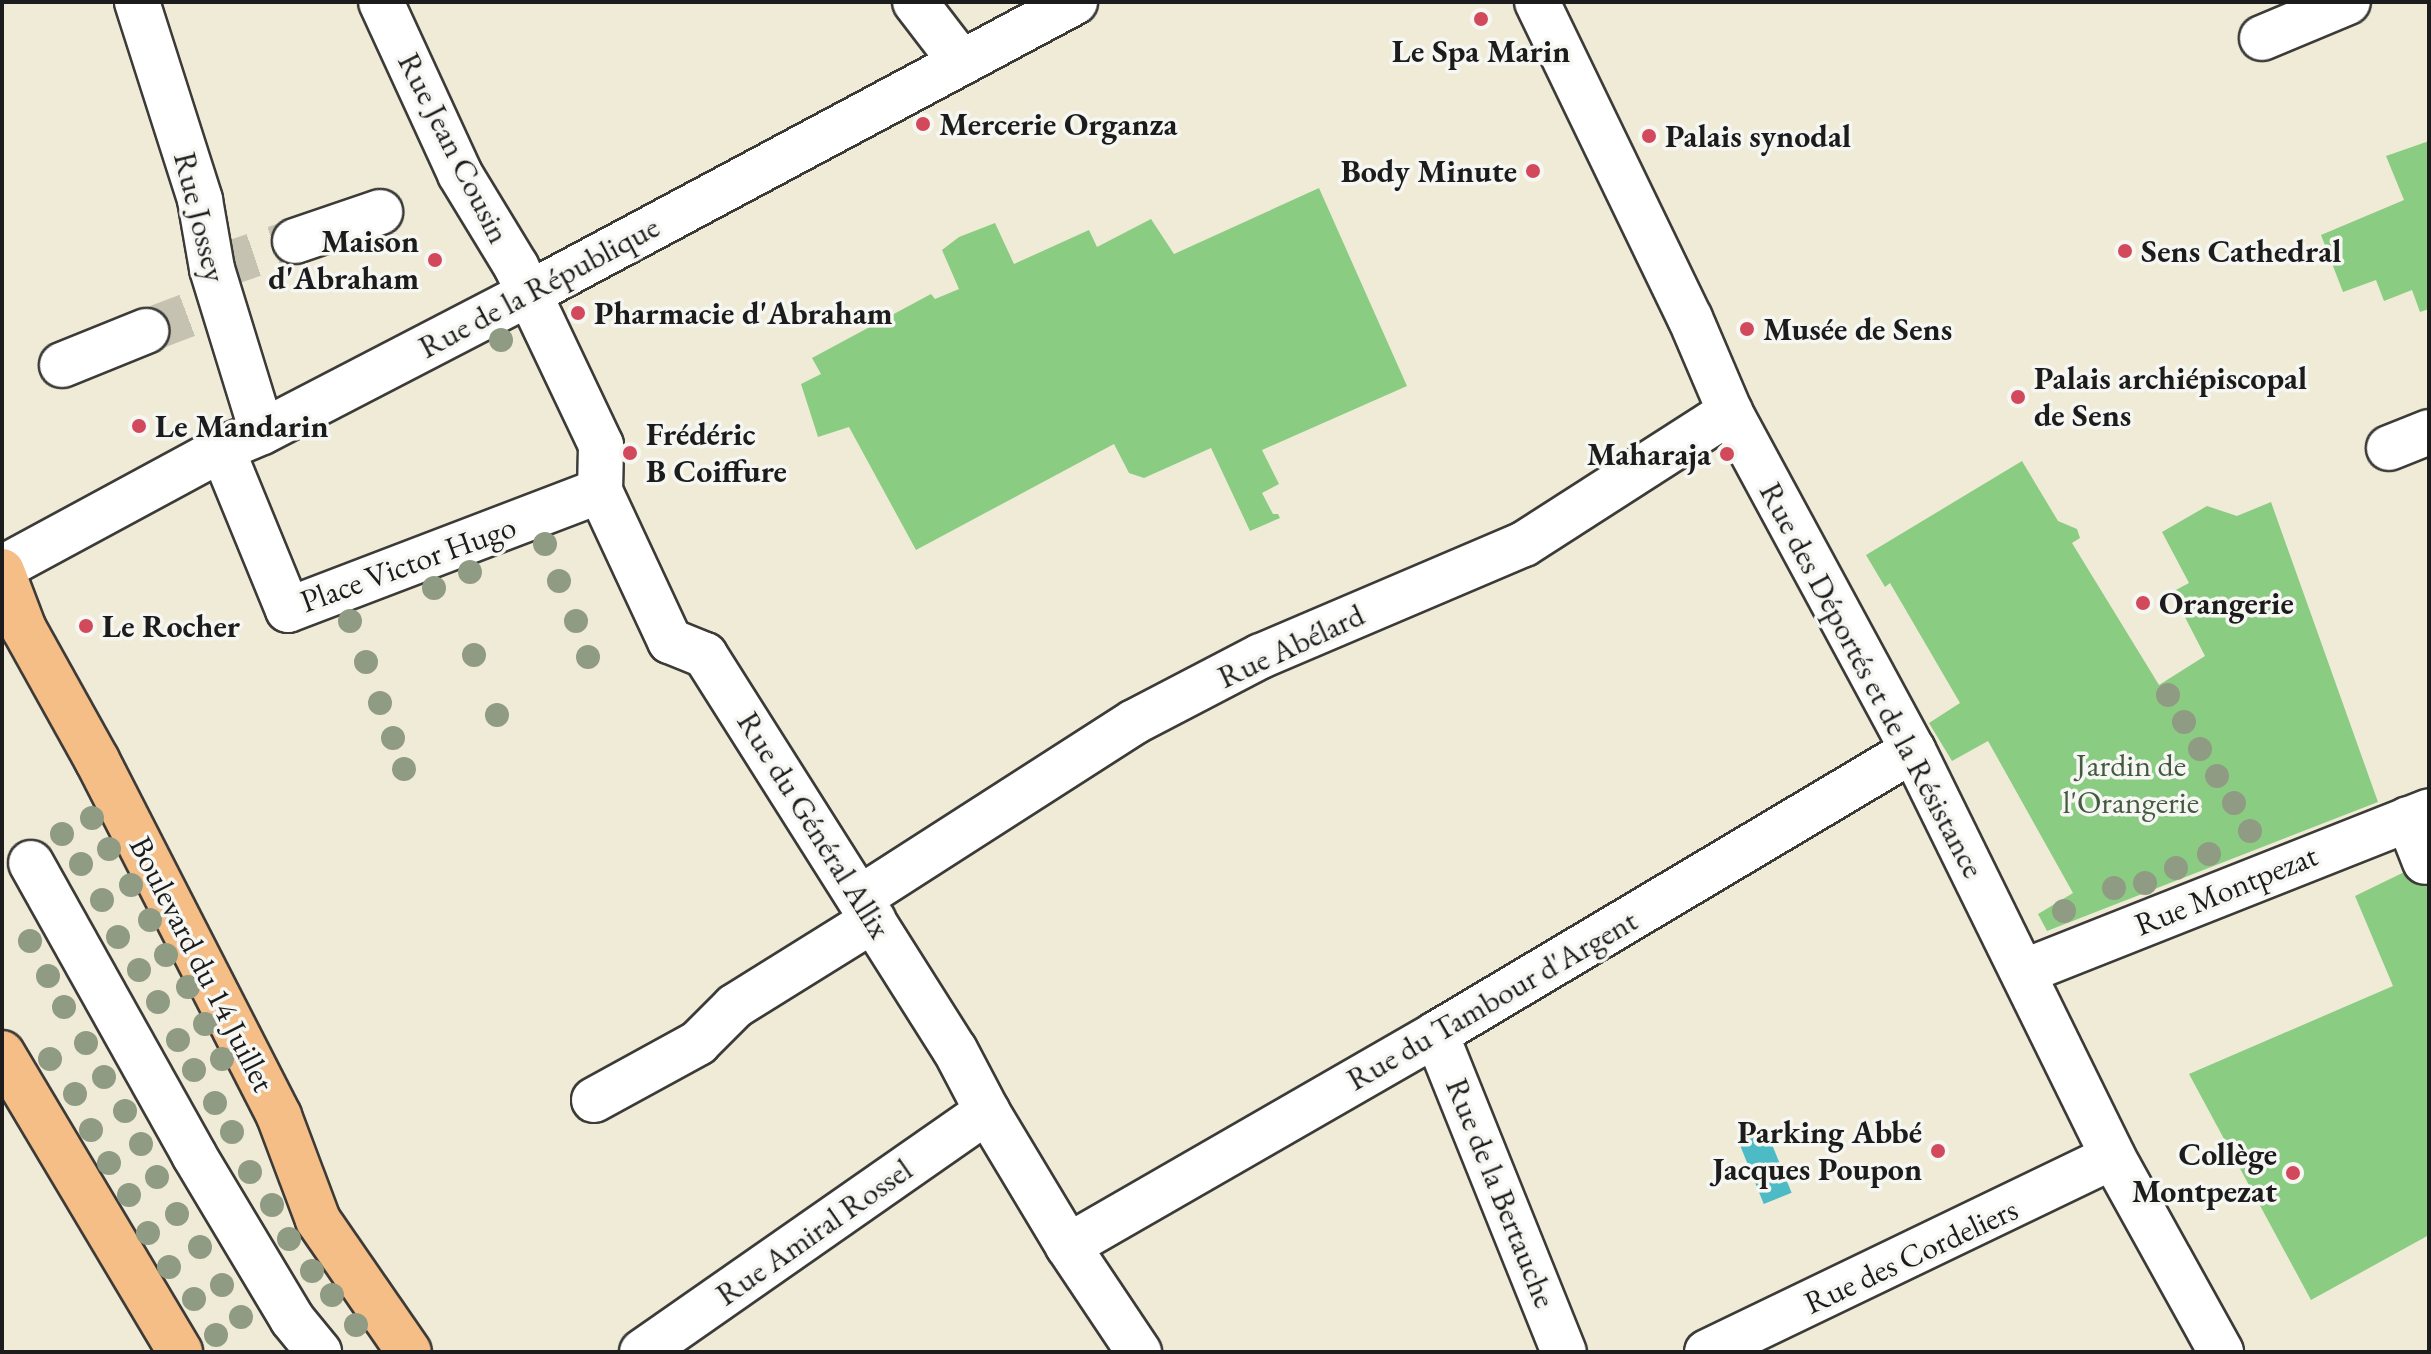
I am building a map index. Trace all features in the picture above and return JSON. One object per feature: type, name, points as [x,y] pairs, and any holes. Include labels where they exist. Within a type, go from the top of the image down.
[{"type":"main road","name":"Boulevard du 14 Juillet","points":[[2,570],[24,629],[97,760],[279,1116],[318,1220],[409,1352]]},
{"type":"main road","points":[[2,1053],[180,1352]]},
{"type":"street","name":"Rue Jossey","points":[[137,2],[200,200],[206,307],[262,432]]},
{"type":"street","name":"Rue Jean Cousin","points":[[381,2],[460,174],[530,293]]},
{"type":"street","points":[[915,2],[961,62]]},
{"type":"street","name":"Rue de la République","points":[[2,570],[222,449],[262,432],[530,293],[1075,2]]},
{"type":"street","name":"Rue des Déportés et de la Résistance","points":[[1537,2],[1690,318],[1730,412],[1913,750],[2113,1157],[2221,1352]]},
{"type":"street","points":[[2262,38],[2348,2]]},
{"type":"street","points":[[295,241],[380,212]]},
{"type":"street","name":"Rue du Général Allix","points":[[530,293],[601,445],[600,491],[670,641],[705,655],[955,1050],[987,1111],[1068,1246],[1139,1352]]},
{"type":"street","points":[[62,365],[146,331]]},
{"type":"street","name":"Rue Abélard","points":[[594,1100],[698,1043],[735,1006],[867,909],[1134,722],[1261,656],[1524,544],[1730,412]]},
{"type":"street","points":[[2389,448],[2429,432]]},
{"type":"street","name":"Place Victor Hugo","points":[[222,449],[288,610],[600,491]]},
{"type":"street","name":"Rue du Tambour d'Argent","points":[[1068,1246],[1436,1034],[1913,750]]},
{"type":"street","points":[[2419,815],[2425,862]]},
{"type":"street","name":"Rue Montpezat","points":[[2023,972],[2419,815]]},
{"type":"street","points":[[31,863],[194,1155],[292,1319],[319,1352]]},
{"type":"street","name":"Rue de la Bertauche","points":[[1436,1034],[1564,1352]]},
{"type":"street","name":"Rue Amiral Rossel","points":[[642,1352],[987,1111]]},
{"type":"street","name":"Rue des Cordeliers","points":[[1707,1352],[1756,1341],[2113,1157]]},
{"type":"green space","points":[[2429,141],[2429,309],[2420,312],[2412,290],[2384,301],[2376,280],[2343,292],[2321,235],[2404,200],[2386,156]]},
{"type":"green space","points":[[1319,188],[1407,386],[1262,450],[1279,484],[1262,493],[1273,514],[1278,514],[1280,518],[1250,531],[1211,448],[1144,478],[1129,473],[1114,444],[916,550],[849,427],[818,437],[801,384],[821,374],[812,358],[931,294],[935,299],[959,289],[942,250],[959,237],[995,223],[1014,264],[1089,230],[1097,247],[1151,219],[1174,254]]},
{"type":"green space","name":"Jardin de l'Orangerie","points":[[2022,461],[2058,521],[2077,529],[2080,538],[2072,543],[2159,685],[2205,656],[2172,592],[2189,583],[2162,532],[2207,506],[2237,516],[2271,502],[2378,802],[2047,931],[2038,914],[2073,893],[1988,741],[1952,761],[1929,723],[1960,703],[1890,583],[1885,587],[1866,555]]},
{"type":"green space","points":[[2429,860],[2429,1235],[2311,1300],[2189,1074],[2393,986],[2355,896]]},
{"type":"water","points":[[1765,1127],[1792,1193],[1764,1204],[1737,1138]]},
{"type":"tunnel","points":[[212,269],[295,241]]},
{"type":"tunnel","points":[[146,331],[191,314]]},
{"type":"place","name":"Le Spa Marin","points":[[1481,19]]},
{"type":"place","name":"Mercerie Organza","points":[[923,124]]},
{"type":"place","name":"Palais synodal","points":[[1649,136]]},
{"type":"place","name":"Body Minute","points":[[1533,171]]},
{"type":"place","name":"Sens Cathedral","points":[[2125,251]]},
{"type":"place","name":"Maison d'Abraham","points":[[435,260]]},
{"type":"place","name":"Pharmacie d'Abraham","points":[[578,313]]},
{"type":"place","name":"Musée de Sens","points":[[1747,329]]},
{"type":"place","name":"Palais archiépiscopal de Sens","points":[[2018,397]]},
{"type":"place","name":"Le Mandarin","points":[[139,426]]},
{"type":"place","name":"Frédéric B Coiffure","points":[[630,453]]},
{"type":"place","name":"Maharaja","points":[[1727,454]]},
{"type":"place","name":"Orangerie","points":[[2143,603]]},
{"type":"place","name":"Le Rocher","points":[[86,626]]},
{"type":"place","name":"Parking Abbé Jacques Poupon","points":[[1938,1151]]},
{"type":"place","name":"Collège Montpezat","points":[[2293,1173]]}]
